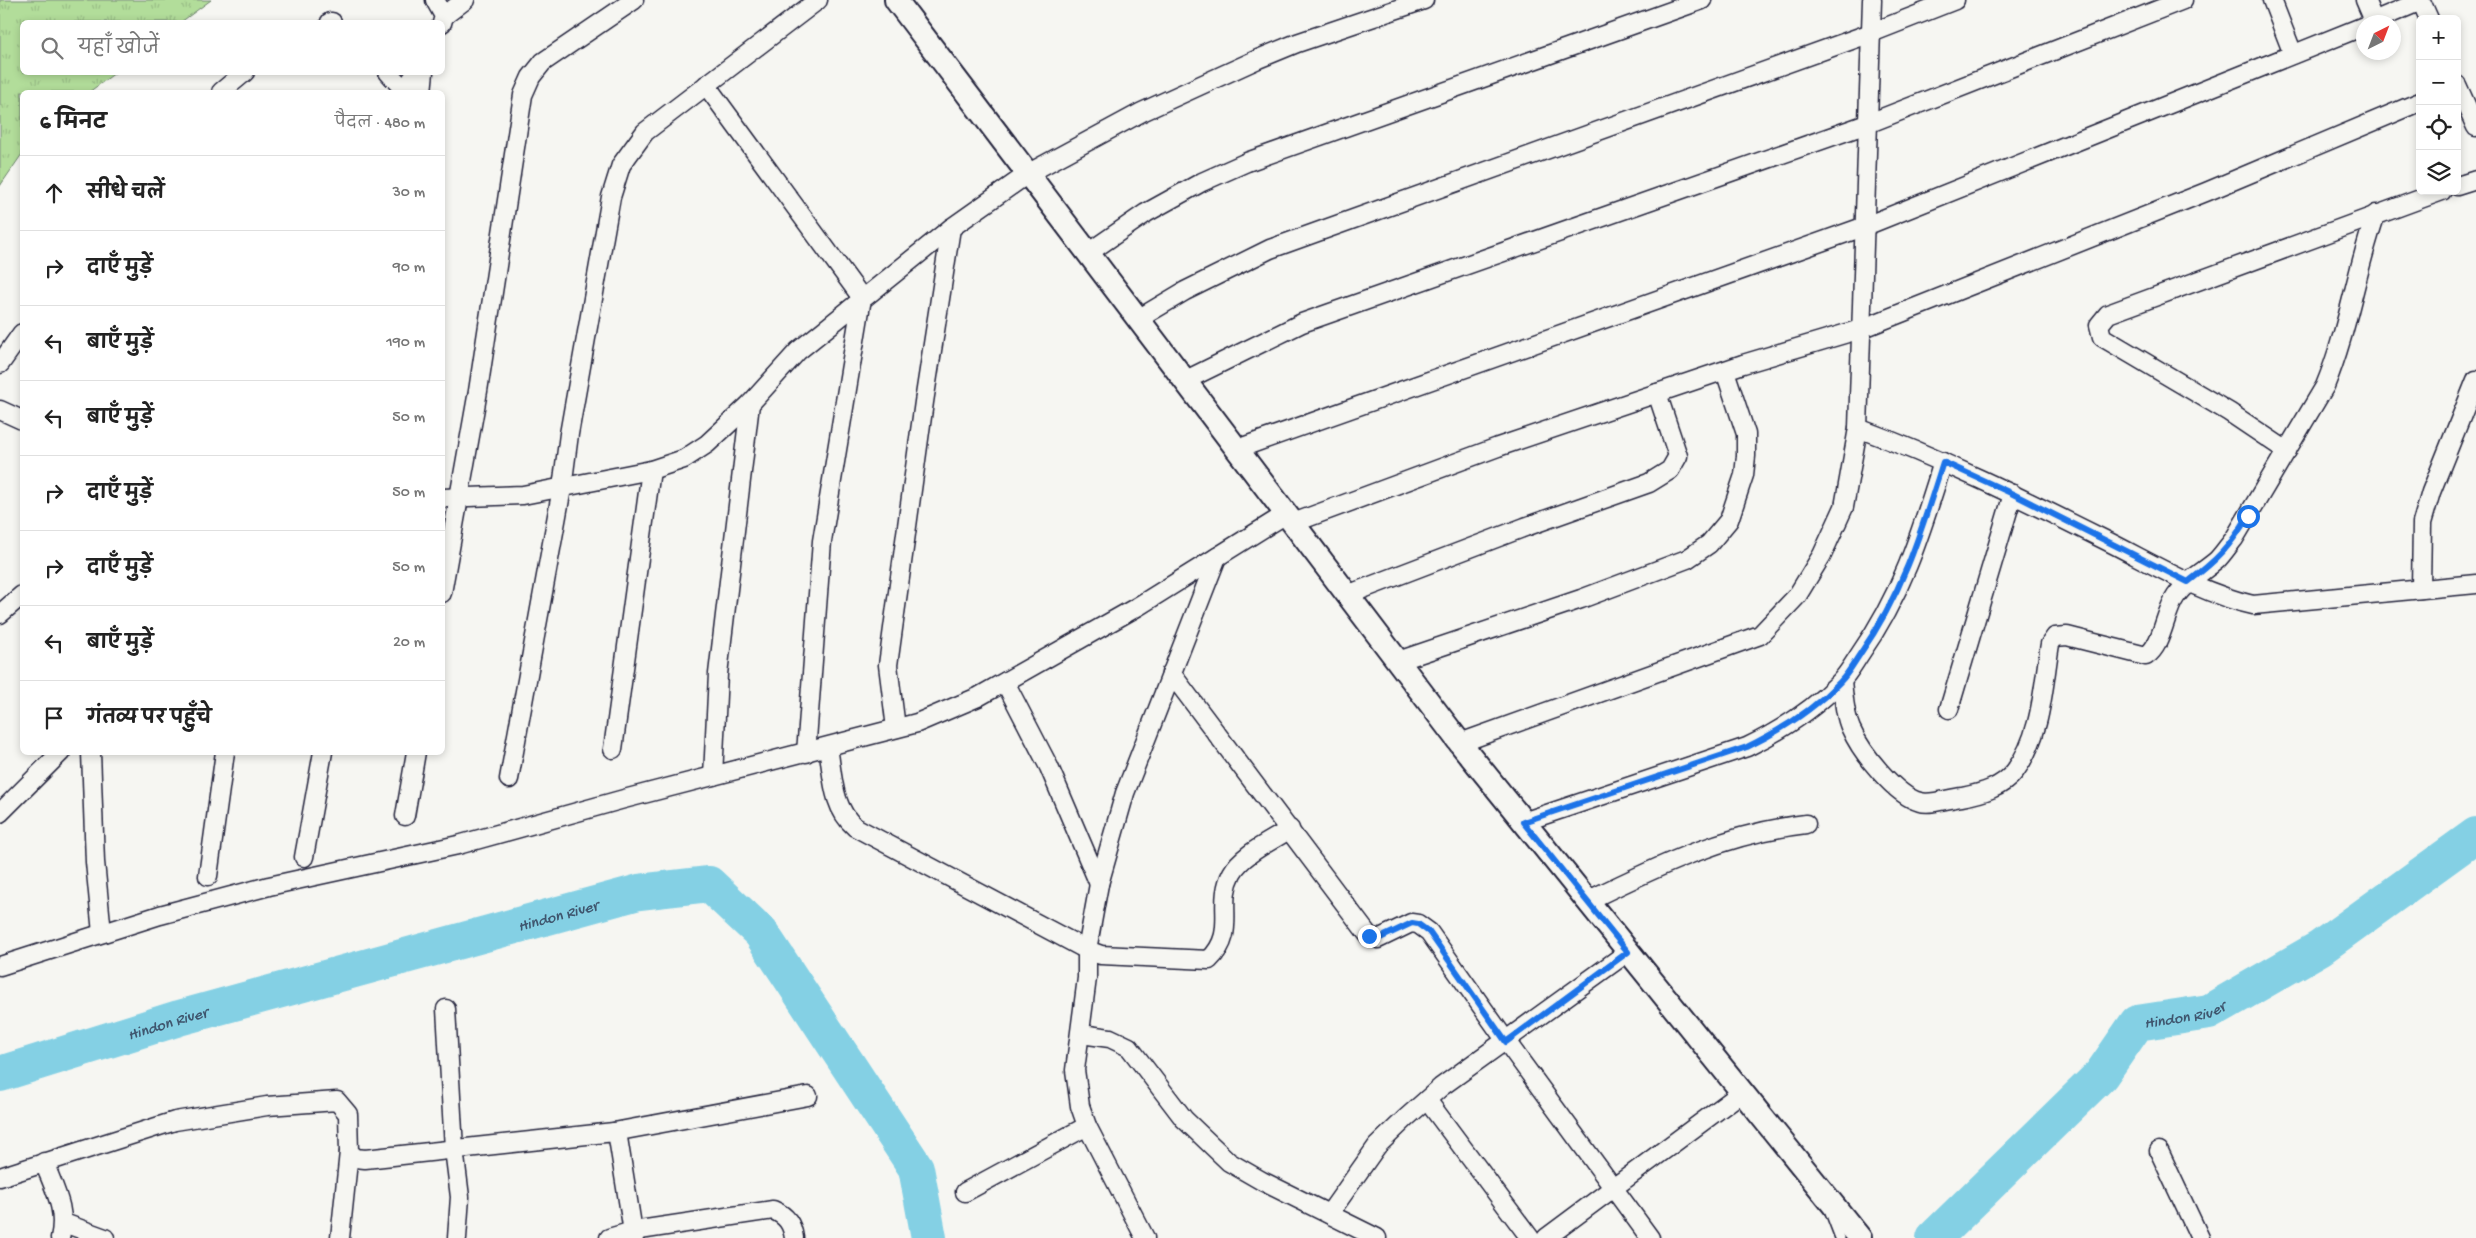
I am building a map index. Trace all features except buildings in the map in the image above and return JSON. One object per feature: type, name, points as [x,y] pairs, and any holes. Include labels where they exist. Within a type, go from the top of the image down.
[{"type":"street","points":[[435,0],[443,20],[465,0]]},
{"type":"street","points":[[445,558],[450,499],[478,391],[523,96],[531,77],[543,62],[634,0]]},
{"type":"street","points":[[509,779],[562,488],[569,434],[611,196],[622,164],[645,132],[818,0]]},
{"type":"street","points":[[896,0],[1460,743],[1825,1195],[1852,1236]]},
{"type":"street","points":[[450,499],[523,495],[652,470],[684,459],[707,444],[750,404],[798,351],[951,228],[1029,173],[1142,112],[1258,59],[1297,43],[1424,0]]},
{"type":"street","points":[[1088,253],[1146,213],[1202,182],[1247,162],[1702,0]]},
{"type":"street","points":[[1460,743],[1760,635],[1797,596],[1822,555],[1844,507],[1858,428],[1862,329],[1863,227],[1872,0]]},
{"type":"street","points":[[1138,319],[1185,291],[1270,249],[1871,34],[1955,0]]},
{"type":"street","points":[[1186,380],[1302,323],[1867,124],[2183,0]]},
{"type":"street","points":[[2272,0],[2293,54]]},
{"type":"street","points":[[2365,0],[2368,15]]},
{"type":"street","points":[[2388,15],[2421,0],[2427,15]]},
{"type":"street","points":[[1237,449],[1863,227],[2356,29]]},
{"type":"street","points":[[223,90],[241,75]]},
{"type":"street","points":[[391,75],[408,90]]},
{"type":"street","points":[[411,90],[416,75]]},
{"type":"street","points":[[411,90],[422,75]]},
{"type":"street","points":[[706,85],[862,298],[822,541],[806,753]]},
{"type":"street","points":[[2461,95],[2476,128]]},
{"type":"street","points":[[0,966],[160,915],[269,886],[458,845],[917,723],[978,697],[1136,607],[1216,557],[1290,518],[1657,393],[1862,329],[2206,192],[2416,104]]},
{"type":"street","points":[[2461,185],[2476,180]]},
{"type":"street","points":[[2287,451],[2229,412],[2102,337],[2099,325],[2108,314],[2431,195]]},
{"type":"street","points":[[1842,681],[1851,730],[1865,752],[1895,788],[1908,798],[1923,803],[1981,793],[2002,784],[2015,771],[2036,730],[2050,644],[2055,638],[2068,636],[2146,656],[2156,646],[2163,624],[2176,597],[2188,582],[2217,560],[2234,539],[2325,386],[2336,360],[2353,292],[2376,214]]},
{"type":"street","points":[[896,728],[888,665],[951,228]]},
{"type":"street","points":[[0,364],[20,335]]},
{"type":"street","points":[[1398,661],[1582,599],[1687,559],[1709,544],[1729,520],[1744,475],[1746,456],[1746,434],[1725,371]]},
{"type":"street","points":[[2421,590],[2422,523],[2432,492],[2476,380]]},
{"type":"street","points":[[1347,594],[1649,483],[1670,470],[1678,456],[1657,393]]},
{"type":"street","points":[[713,776],[718,674],[750,404]]},
{"type":"street","points":[[0,410],[20,419]]},
{"type":"street","points":[[1858,428],[1943,462],[2013,494],[2188,582],[2237,602],[2253,606],[2476,584]]},
{"type":"street","points":[[1523,822],[1747,747],[1774,734],[1805,714],[1842,681],[1890,608],[1910,564],[1943,462]]},
{"type":"street","points":[[613,749],[652,470]]},
{"type":"street","points":[[1950,709],[2013,494]]},
{"type":"street","points":[[1145,1238],[1087,1126],[1080,1106],[1075,1070],[1087,978],[1086,950],[1099,884],[1125,793],[1216,557]]},
{"type":"street","points":[[0,614],[20,597]]},
{"type":"street","points":[[1171,673],[1369,936],[1378,939],[1412,923],[1418,924],[1429,932],[1506,1042],[1650,1238]]},
{"type":"street","points":[[1005,682],[1049,766],[1099,884]]},
{"type":"street","points":[[828,747],[837,805],[845,818],[855,827],[1086,950],[1101,955],[1209,960],[1219,950],[1225,938],[1227,886],[1232,872],[1244,860],[1290,829]]},
{"type":"street","points":[[0,813],[58,755]]},
{"type":"street","points":[[91,755],[96,862],[102,934]]},
{"type":"street","points":[[208,876],[225,755]]},
{"type":"street","points":[[304,857],[322,755]]},
{"type":"street","points":[[405,816],[415,755]]},
{"type":"street","points":[[1587,901],[1703,848],[1750,833],[1806,824]]},
{"type":"street","points":[[1329,1214],[1377,1146],[1427,1100],[1628,952]]},
{"type":"street","points":[[446,1009],[454,1149],[460,1197],[457,1238]]},
{"type":"street","points":[[1081,1034],[1110,1038],[1128,1047],[1184,1119],[1229,1162],[1262,1181],[1377,1238]]},
{"type":"street","points":[[1546,1238],[1741,1093]]},
{"type":"street","points":[[349,1152],[356,1158],[365,1160],[614,1132],[808,1096]]},
{"type":"street","points":[[0,1177],[176,1121],[267,1106],[337,1100],[348,1114],[349,1152],[340,1238]]},
{"type":"street","points":[[1427,1100],[1530,1238]]},
{"type":"street","points":[[965,1192],[1087,1126]]},
{"type":"street","points":[[614,1132],[618,1138],[634,1234]]},
{"type":"street","points":[[2159,1151],[2200,1238]]},
{"type":"street","points":[[44,1162],[62,1208],[62,1230],[105,1238]]},
{"type":"street","points":[[609,1238],[773,1210],[784,1214],[792,1226],[794,1238]]},
{"type":"green space","points":[[0,0],[211,0],[184,20],[20,20],[20,75],[112,75],[92,90],[20,90],[20,157],[0,186]]},
{"type":"waterway","name":"Hindon River","points":[[1934,1238],[2101,1075],[2137,1023],[2209,1012],[2320,948],[2476,835]]},
{"type":"waterway","name":"Hindon River","points":[[0,1074],[179,1018],[639,892],[709,884],[761,933],[916,1168],[929,1238]]},
{"type":"route","points":[[1369,936],[1378,939],[1412,923],[1418,924],[1429,932],[1506,1042],[1628,952],[1523,822],[1747,747],[1774,734],[1805,714],[1842,681],[1890,608],[1910,564],[1943,462],[2013,494],[2188,582],[2217,560],[2234,539],[2248,516]]}]
